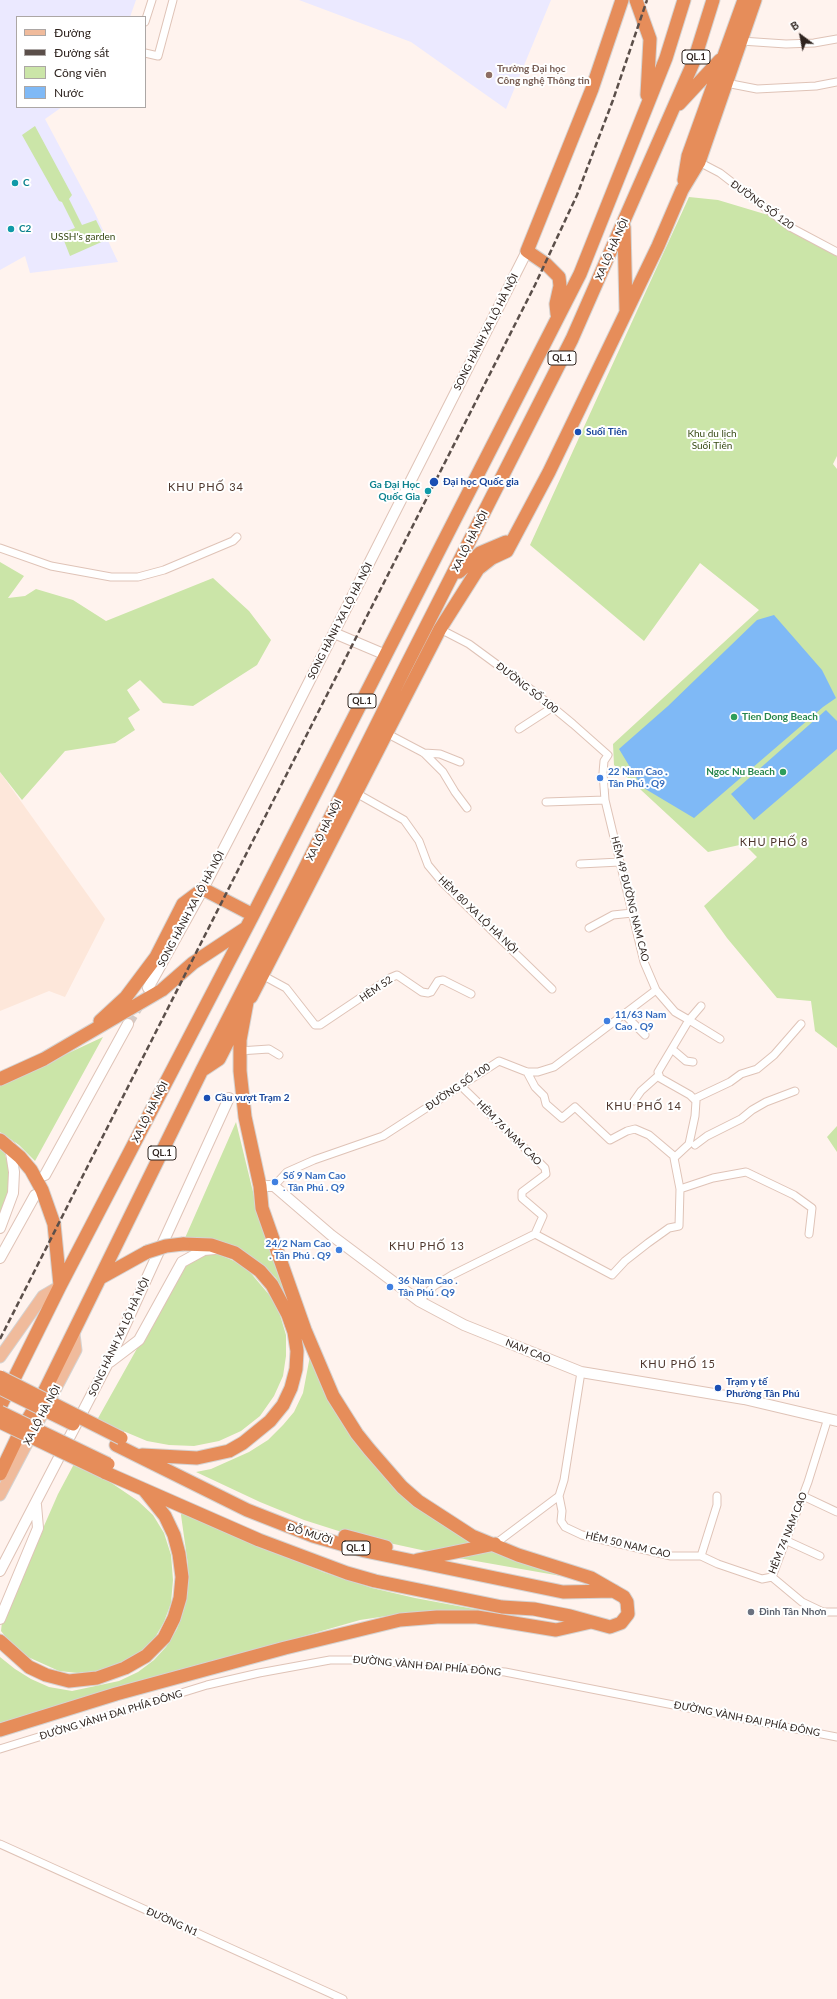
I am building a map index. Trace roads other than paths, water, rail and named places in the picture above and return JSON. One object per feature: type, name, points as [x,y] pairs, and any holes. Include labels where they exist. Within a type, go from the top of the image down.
[{"type":"highway","points":[[526,251],[592,89],[622,0]]},
{"type":"highway","points":[[636,0],[650,39],[647,105]]},
{"type":"highway","name":"XA LỘ HÀ NỘI","points":[[0,1407],[60,1286],[253,916],[580,274],[666,58],[684,0]]},
{"type":"highway","name":"XA LỘ HÀ NỘI","points":[[258,973],[300,878],[572,339],[694,61],[713,0]]},
{"type":"highway","name":"XA LỘ HÀ NỘI","points":[[721,82],[724,55],[744,0]]},
{"type":"highway","name":"XA LỘ HÀ NỘI","points":[[0,1474],[19,1434],[44,1392],[74,1334],[202,1070],[321,860],[440,629],[478,569],[492,558],[507,551],[549,472],[658,246],[694,159],[721,82],[741,41],[755,0]]},
{"type":"highway","points":[[672,111],[724,55]]},
{"type":"highway","points":[[624,223],[626,312]]},
{"type":"highway","name":"XA LỘ HÀ NỘI","points":[[526,251],[546,264],[559,277],[560,286],[556,304],[558,318]]},
{"type":"highway","points":[[450,582],[466,564],[480,553],[513,539]]},
{"type":"highway","points":[[429,622],[440,629]]},
{"type":"highway","points":[[300,878],[321,860]]},
{"type":"highway","points":[[81,1038],[126,997],[156,957],[183,904],[203,889],[253,916]]},
{"type":"highway","points":[[0,1078],[26,1067],[81,1038],[162,990],[193,963],[246,928]]},
{"type":"highway","points":[[258,973],[247,1004],[239,1051],[245,1117],[260,1186],[323,1364],[352,1417],[407,1484],[495,1544],[518,1555],[586,1575],[600,1583]]},
{"type":"highway","name":"XA LỘ HÀ NỘI","points":[[202,1070],[219,1058],[247,1004]]},
{"type":"highway","points":[[0,1069],[8,1065],[26,1067]]},
{"type":"highway","points":[[5,1143],[31,1170],[51,1210],[57,1243],[60,1286]]},
{"type":"highway","name":"QL.1","points":[[102,1277],[147,1252],[166,1246],[183,1244],[211,1245],[235,1254],[260,1271],[272,1285],[281,1300],[294,1332],[297,1351],[296,1369],[291,1388],[283,1405],[270,1421],[243,1443],[229,1451],[197,1458],[135,1454]]},
{"type":"highway","name":"QL.1","points":[[0,1377],[118,1441]]},
{"type":"highway","name":"QL.1","points":[[0,1388],[118,1441]]},
{"type":"highway","name":"QL.1","points":[[0,1412],[106,1468]]},
{"type":"highway","name":"QL.1","points":[[0,1422],[106,1468]]},
{"type":"highway","name":"ĐỖ MƯỜI","points":[[106,1468],[126,1473],[254,1530],[343,1564],[402,1579],[570,1616],[610,1628],[616,1626],[625,1619],[628,1614],[627,1602],[624,1597],[600,1583],[568,1584],[430,1558],[350,1537],[282,1515],[207,1482],[159,1456],[118,1441]]},
{"type":"highway","name":"ĐỖ MƯỜI","points":[[118,1441],[135,1454],[218,1497],[278,1523],[365,1551],[407,1561],[563,1592],[614,1591]]},
{"type":"highway","name":"ĐỖ MƯỜI","points":[[106,1468],[142,1488],[259,1540],[347,1573],[403,1588],[502,1607],[534,1609]]},
{"type":"highway","name":"QL.1","points":[[0,1641],[29,1667],[46,1675],[70,1681],[97,1678],[125,1668],[146,1656],[164,1638],[174,1618],[180,1598],[182,1577],[179,1554],[174,1535],[165,1516],[142,1488],[126,1473]]},
{"type":"highway","points":[[407,1561],[430,1558],[495,1544]]},
{"type":"highway","points":[[0,1730],[116,1694],[277,1650],[400,1620],[437,1617],[477,1617],[556,1630],[591,1622]]},
{"type":"main road","name":"SONG HÀNH XA LỘ HÀ NỘI","points":[[148,988],[203,889],[378,546],[526,251]]},
{"type":"main road","points":[[334,632],[386,655]]},
{"type":"main road","points":[[45,1175],[128,1024]]},
{"type":"main road","name":"SONG HÀNH XA LỘ HÀ NỘI","points":[[0,1571],[36,1505],[108,1363],[229,1098]]},
{"type":"main road","points":[[0,1228],[13,1193],[14,1172],[5,1143]]},
{"type":"main road","points":[[260,1186],[274,1186]]},
{"type":"main road","name":"NAM CAO","points":[[274,1186],[330,1235],[419,1301],[464,1326],[581,1372],[744,1399],[832,1419]]},
{"type":"main road","points":[[0,1258],[35,1194]]},
{"type":"main road","points":[[108,1363],[139,1340],[154,1310],[182,1262],[204,1250],[223,1249]]},
{"type":"main road","points":[[0,1357],[43,1296],[60,1286]]},
{"type":"main road","name":"XA LỘ HÀ NỘI","points":[[0,1495],[76,1350],[74,1334]]},
{"type":"main road","points":[[0,1619],[38,1528],[36,1505]]},
{"type":"street","points":[[146,19],[152,0]]},
{"type":"street","points":[[146,53],[158,56],[173,0]]},
{"type":"street","points":[[741,41],[749,43],[786,44],[814,43],[837,39]]},
{"type":"street","points":[[721,82],[757,89],[816,86],[837,82]]},
{"type":"street","name":"ĐƯỜNG SỐ 120","points":[[694,159],[720,174],[790,227],[837,252]]},
{"type":"street","points":[[0,548],[51,566],[111,577],[138,577],[164,570],[237,538]]},
{"type":"street","name":"ĐƯỜNG SỐ 100","points":[[440,629],[469,644],[553,707],[608,755]]},
{"type":"street","points":[[519,729],[553,707]]},
{"type":"street","points":[[386,733],[424,753],[443,772],[467,808]]},
{"type":"street","points":[[424,753],[440,754],[460,762]]},
{"type":"street","name":"HẺM 49 ĐƯỜNG NAM CAO","points":[[608,755],[604,761],[603,773],[605,800],[644,962],[656,990],[675,1012],[720,1039]]},
{"type":"street","name":"HẺM 80 XA LỘ HÀ NỘI","points":[[356,793],[404,820],[417,838],[428,865],[443,883],[552,989]]},
{"type":"street","points":[[546,802],[605,800]]},
{"type":"street","points":[[580,864],[620,862]]},
{"type":"street","points":[[589,928],[613,915],[632,913]]},
{"type":"street","name":"HẺM 52","points":[[258,973],[286,988],[304,1010],[312,1024],[320,1025],[390,978],[397,975],[422,992],[431,992],[438,981],[443,980],[471,994]]},
{"type":"street","points":[[526,1072],[538,1072],[554,1067],[656,990]]},
{"type":"street","points":[[634,1101],[641,1091],[659,1075],[658,1072],[688,1020],[702,1006]]},
{"type":"street","points":[[624,1014],[645,1035]]},
{"type":"street","points":[[694,1099],[730,1082],[741,1074],[757,1069],[774,1055],[802,1024]]},
{"type":"street","points":[[239,1051],[269,1049],[279,1055]]},
{"type":"street","points":[[672,1049],[686,1061],[693,1062]]},
{"type":"street","name":"ĐƯỜNG SỐ 100","points":[[274,1186],[287,1172],[307,1163],[383,1136],[499,1060],[526,1072]]},
{"type":"street","points":[[419,1301],[434,1286],[452,1275],[535,1234],[612,1275],[625,1261],[648,1243],[669,1228],[679,1226],[680,1189],[675,1157],[649,1135],[635,1129],[627,1131],[610,1140],[576,1108],[562,1118],[546,1104],[544,1096],[535,1087],[526,1072]]},
{"type":"street","points":[[659,1075],[660,1078],[690,1094],[696,1101],[692,1144]]},
{"type":"street","name":"HẺM 76 NAM CAO","points":[[461,1086],[545,1168],[546,1174],[522,1192],[522,1198],[543,1216],[535,1234]]},
{"type":"street","points":[[675,1157],[692,1144],[741,1119],[752,1110],[766,1102],[794,1091]]},
{"type":"street","points":[[680,1189],[713,1178],[746,1172],[794,1195],[812,1208],[809,1234]]},
{"type":"street","name":"HẺM 50 NAM CAO","points":[[581,1372],[564,1480],[558,1496],[562,1510],[561,1521],[565,1527],[582,1535],[671,1556],[701,1556]]},
{"type":"street","name":"HẺM 74 NAM CAO","points":[[701,1556],[718,1564],[762,1580],[772,1578],[785,1540],[832,1419]]},
{"type":"street","points":[[495,1544],[558,1496]]},
{"type":"street","points":[[701,1556],[716,1505],[717,1496]]},
{"type":"street","points":[[803,1496],[837,1512]]},
{"type":"street","points":[[785,1540],[820,1556]]},
{"type":"street","points":[[772,1578],[802,1602],[823,1612],[837,1612]]},
{"type":"street","name":"ĐƯỜNG VÀNH ĐAI PHÍA ĐÔNG","points":[[0,1749],[207,1685],[259,1673],[330,1660],[364,1660],[505,1672],[837,1737]]},
{"type":"street","name":"ĐƯỜNG N1","points":[[0,1844],[344,1999]]},
{"type":"water","name":"Tien Dong Beach","points":[[774,615],[822,670],[836,698],[823,707],[694,818],[642,787],[619,749],[668,706],[757,620]]},
{"type":"water","name":"Ngoc Nu Beach","points":[[826,710],[837,721],[837,749],[754,820],[731,794]]},
{"type":"tunnel","points":[[128,1024],[141,1002]]},
{"type":"railway","points":[[0,1339],[535,285],[577,195],[613,100],[647,0]]},
{"type":"place","name":"Trường Đại học Công nghệ Thông tin","points":[[489,75]]},
{"type":"place","name":"C","points":[[15,183]]},
{"type":"place","name":"C2","points":[[11,229]]},
{"type":"place","name":"Suối Tiên","points":[[578,432]]},
{"type":"place","name":"Đại học Quốc gia","points":[[434,482]]},
{"type":"place","name":"Ga Đại Học Quốc Gia","points":[[428,491]]},
{"type":"place","name":"Tien Dong Beach","points":[[734,717]]},
{"type":"place","name":"Ngoc Nu Beach","points":[[783,772]]},
{"type":"place","name":"22 Nam Cao . Tân Phú . Q9","points":[[600,778]]},
{"type":"place","name":"11/63 Nam Cao . Q9","points":[[607,1021]]},
{"type":"place","name":"Cầu vượt Trạm 2","points":[[207,1098]]},
{"type":"place","name":"Số 9 Nam Cao . Tân Phú . Q9","points":[[275,1182]]},
{"type":"place","name":"24/2 Nam Cao . Tân Phú . Q9","points":[[339,1250]]},
{"type":"place","name":"36 Nam Cao . Tân Phú . Q9","points":[[390,1287]]},
{"type":"place","name":"Trạm y tế Phường Tân Phú","points":[[718,1388]]},
{"type":"place","name":"Đình Tân Nhơn","points":[[751,1612]]},
{"type":"district","name":"KHU PHỐ 34","points":[[206,487]]},
{"type":"district","name":"KHU PHỐ 8","points":[[774,842]]},
{"type":"district","name":"KHU PHỐ 14","points":[[644,1106]]},
{"type":"district","name":"KHU PHỐ 13","points":[[427,1246]]},
{"type":"district","name":"KHU PHỐ 15","points":[[678,1364]]},
{"type":"park label","name":"USSH's garden","points":[[83,237]]},
{"type":"park label","name":"Khu du lịch Suối Tiên","points":[[712,440]]}]
